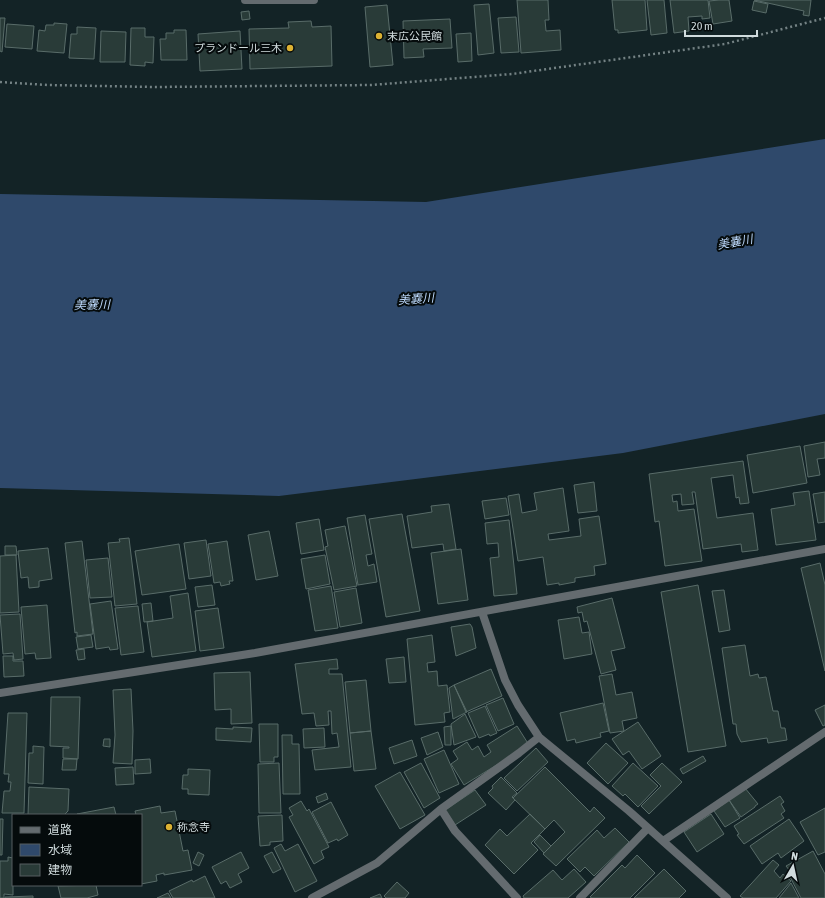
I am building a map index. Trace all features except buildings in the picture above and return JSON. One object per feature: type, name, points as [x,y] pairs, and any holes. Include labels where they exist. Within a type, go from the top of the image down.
[{"type":"street","points":[[245,0],[314,0]]},
{"type":"street","points":[[0,693],[256,653],[825,549]]},
{"type":"street","points":[[482,612],[505,680],[518,705],[539,737],[648,828],[727,898]]},
{"type":"street","points":[[663,841],[825,732]]},
{"type":"street","points":[[312,898],[377,864],[441,809],[539,737]]},
{"type":"street","points":[[441,809],[455,831],[517,898]]},
{"type":"street","points":[[580,898],[648,828]]},
{"type":"path","points":[[0,82],[47,85],[155,87],[371,85],[512,74],[725,44],[825,18]]},
{"type":"water","name":"美嚢川","points":[[825,139],[825,414],[623,453],[279,496],[0,488],[0,194],[426,202]]},
{"type":"place","name":"末広公民館","points":[[379,36]]},
{"type":"place","name":"プランドール三木","points":[[290,48]]},
{"type":"place","name":"称念寺","points":[[169,827]]}]
